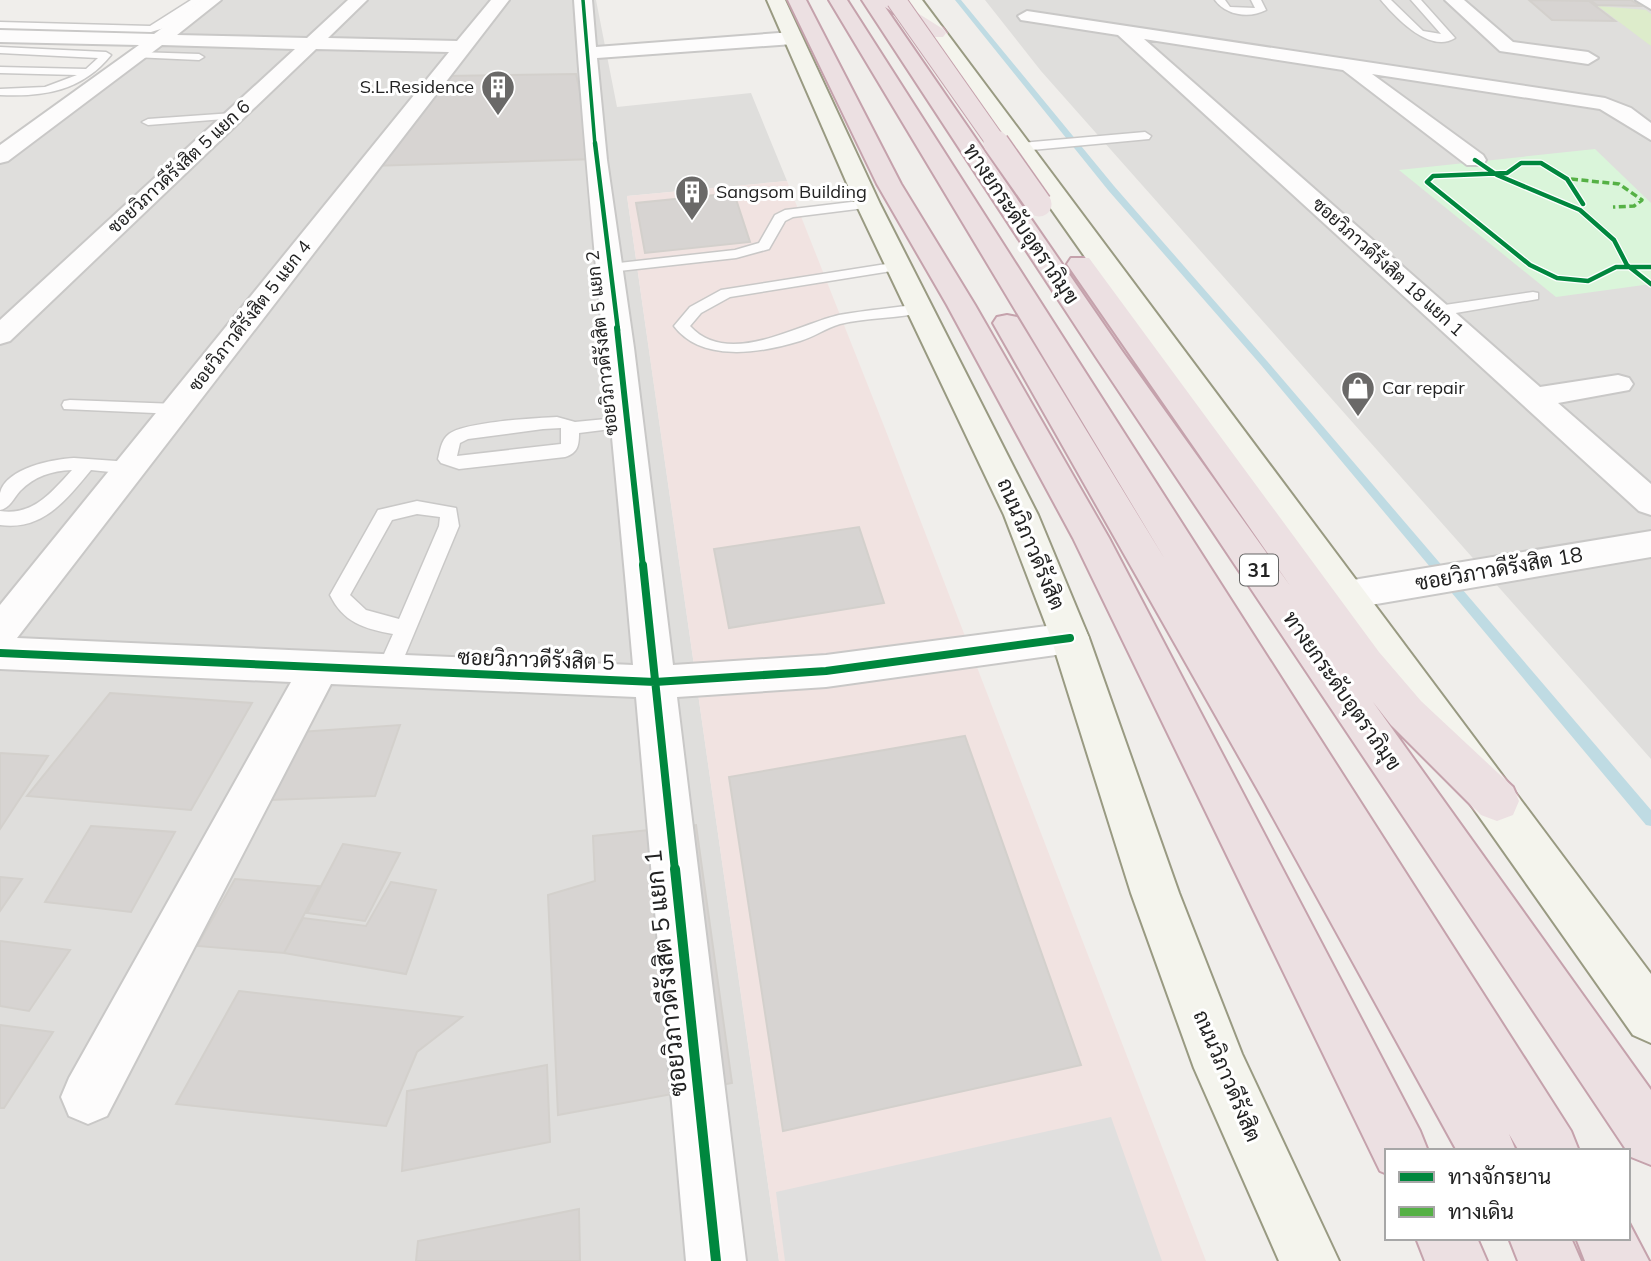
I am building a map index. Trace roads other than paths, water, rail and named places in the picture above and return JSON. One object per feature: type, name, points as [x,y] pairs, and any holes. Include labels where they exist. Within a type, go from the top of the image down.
[{"type":"highway","points":[[817,0],[1278,785],[1487,1149]]},
{"type":"highway","name":"ทางยกระดับอุตราภิมุข","points":[[838,0],[1550,1149]]},
{"type":"highway","name":"ทางยกระดับอุตราภิมุข","points":[[871,0],[1111,357],[1651,1137]]},
{"type":"highway","name":"31","points":[[879,0],[1244,537],[1651,1121]]},
{"type":"highway","points":[[885,0],[937,33]]},
{"type":"highway","points":[[896,0],[1365,663],[1406,713],[1497,801]]},
{"type":"highway","points":[[786,9],[961,305],[1091,538],[1398,1149]]},
{"type":"highway","points":[[1447,1240],[1457,1261]]},
{"type":"highway","points":[[1539,1240],[1551,1261]]},
{"type":"highway","points":[[1606,1240],[1619,1261]]},
{"type":"main road","points":[[913,0],[1497,801],[1651,1017]]},
{"type":"main road","name":"ถนนวิภาวดีรังสิต","points":[[786,9],[868,204],[1021,515],[1070,638],[1155,893],[1222,1068],[1309,1261]]},
{"type":"street","points":[[0,156],[212,0]]},
{"type":"street","name":"ซอยวิภาวดีรังสิต 5 แยก 6","points":[[0,335],[358,0]]},
{"type":"street","name":"ซอยวิภาวดีรังสิต 5 แยก 4","points":[[0,632],[500,0]]},
{"type":"street","name":"ซอยวิภาวดีรังสิต 5 แยก 2","points":[[583,0],[655,682]]},
{"type":"street","points":[[1454,0],[1507,47],[1588,58]]},
{"type":"street","points":[[1645,0],[1651,4]]},
{"type":"street","points":[[588,53],[786,9]]},
{"type":"street","points":[[1027,16],[1605,104],[1624,112],[1651,133]]},
{"type":"street","name":"ซอยวิภาวดีรังสิต 18 แยก 1","points":[[1125,32],[1651,503]]},
{"type":"street","points":[[0,36],[463,47]]},
{"type":"street","points":[[1346,65],[1475,160]]},
{"type":"street","points":[[1533,397],[1618,384]]},
{"type":"street","name":"ซอยวิภาวดีรังสิต 18","points":[[1347,595],[1651,544]]},
{"type":"street","name":"ซอยวิภาวดีรังสิต 5","points":[[0,653],[655,682],[826,671],[1070,638]]},
{"type":"street","points":[[89,1097],[319,669]]},
{"type":"street","name":"ซอยวิภาวดีรังสิต 5 แยก 1","points":[[655,682],[716,1261]]},
{"type":"lane","points":[[0,24],[151,29],[160,26],[197,0]]},
{"type":"lane","points":[[1220,0],[1227,9],[1250,12],[1261,10],[1256,0]]},
{"type":"lane","points":[[1386,0],[1420,34],[1450,38],[1416,0]]},
{"type":"lane","points":[[0,50],[106,55],[87,72],[53,91],[0,92]]},
{"type":"lane","points":[[137,55],[199,57]]},
{"type":"lane","points":[[0,70],[87,72]]},
{"type":"lane","points":[[148,122],[233,116]]},
{"type":"lane","points":[[1021,147],[1144,136]]},
{"type":"lane","points":[[610,268],[745,252],[764,246],[780,218],[790,213],[868,204]]},
{"type":"lane","points":[[899,266],[726,293],[705,302],[687,316],[682,326],[689,337],[695,340],[722,346],[795,337],[839,320],[920,309]]},
{"type":"lane","points":[[1438,311],[1533,296]]},
{"type":"lane","points":[[70,405],[177,409]]},
{"type":"lane","points":[[560,422],[571,428],[570,446],[565,451],[459,463],[447,459],[450,444],[456,437],[471,433],[560,422]]},
{"type":"lane","points":[[571,428],[627,422]]},
{"type":"lane","points":[[0,518],[24,518],[43,512],[86,465]]},
{"type":"lane","points":[[0,504],[27,475],[40,466],[130,468]]},
{"type":"lane","points":[[387,672],[406,628],[449,526],[449,513],[439,508],[397,509],[385,515],[340,596],[344,607],[361,618],[406,628]]},
{"type":"waterway","points":[[958,0],[1111,188],[1264,363],[1651,820]]},
{"type":"place","name":"S.L.Residence","points":[[498,117]]},
{"type":"place","name":"Sangsom Building","points":[[692,222]]},
{"type":"place","name":"Car repair","points":[[1358,418]]}]
